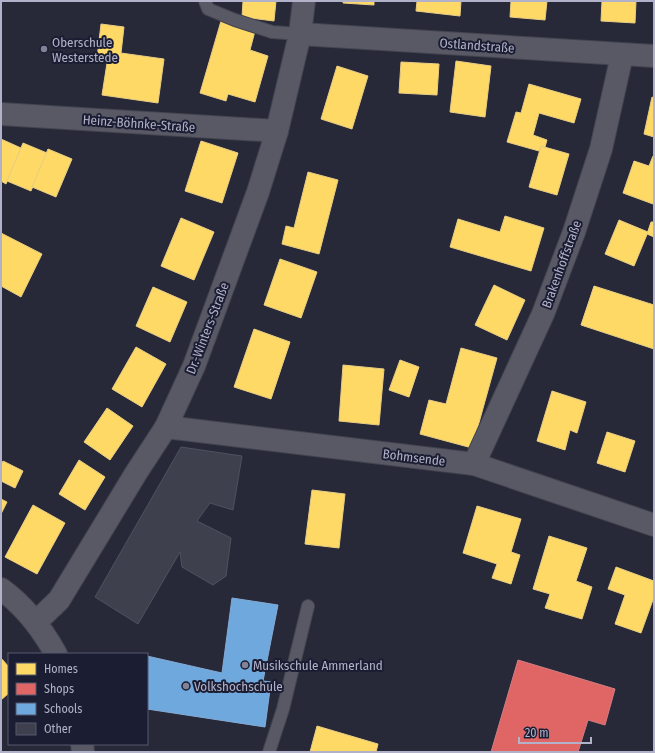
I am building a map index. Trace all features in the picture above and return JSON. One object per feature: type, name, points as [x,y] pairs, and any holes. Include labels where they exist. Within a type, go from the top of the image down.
[{"type":"street","name":"Dr.-Winters-Straße","points":[[36,622],[59,600],[136,473],[166,427],[194,366],[258,192],[277,131],[300,34],[304,1]]},
{"type":"street","name":"Ostlandstraße","points":[[300,34],[654,56]]},
{"type":"street","name":"Brakenhoffstraße","points":[[474,464],[543,314],[574,232],[601,149],[622,55]]},
{"type":"street","name":"Heinz-Böhnke-Straße","points":[[1,114],[277,131]]},
{"type":"street","name":"Bohmsende","points":[[166,427],[474,464],[654,525]]},
{"type":"street","points":[[1,588],[24,608],[36,622],[55,653]]},
{"type":"lane","points":[[205,1],[208,9],[235,20],[272,32],[300,34]]},
{"type":"lane","points":[[269,752],[283,709],[308,606]]},
{"type":"building: Homes","points":[[243,1],[276,1],[274,21],[242,17]]},
{"type":"building: Homes","points":[[343,1],[374,1],[374,5],[343,3]]},
{"type":"building: Homes","points":[[417,1],[461,1],[460,16],[416,11]]},
{"type":"building: Homes","points":[[511,1],[547,1],[545,20],[510,17]]},
{"type":"building: Homes","points":[[602,1],[636,1],[635,23],[601,21]]},
{"type":"building: Homes","points":[[221,21],[255,31],[250,50],[268,56],[255,102],[228,94],[226,101],[200,93]]},
{"type":"building: Homes","points":[[101,24],[124,27],[121,53],[164,59],[158,103],[102,95],[107,63],[97,58]]},
{"type":"building: Homes","points":[[456,61],[491,66],[485,117],[450,112]]},
{"type":"building: Homes","points":[[401,62],[439,64],[437,95],[399,93]]},
{"type":"building: Homes","points":[[337,66],[368,76],[352,129],[321,119]]},
{"type":"building: Homes","points":[[529,84],[581,99],[574,123],[539,113],[533,135],[547,140],[545,147],[541,146],[539,151],[507,142],[516,112],[521,113]]},
{"type":"building: Homes","points":[[652,97],[654,98],[654,137],[644,134]]},
{"type":"building: Homes","points":[[1,139],[21,148],[6,184],[1,181]]},
{"type":"building: Homes","points":[[201,141],[238,153],[222,203],[185,191]]},
{"type":"building: Homes","points":[[23,143],[47,153],[31,191],[7,181]]},
{"type":"building: Homes","points":[[541,146],[569,154],[557,195],[529,187]]},
{"type":"building: Homes","points":[[48,149],[72,159],[56,197],[32,187]]},
{"type":"building: Homes","points":[[653,156],[653,204],[623,193],[634,161],[649,166]]},
{"type":"building: Homes","points":[[308,172],[338,180],[319,254],[282,244],[286,226],[294,228]]},
{"type":"building: Homes","points":[[505,216],[544,228],[531,271],[450,247],[458,219],[500,232]]},
{"type":"building: Homes","points":[[181,218],[214,232],[194,280],[161,266]]},
{"type":"building: Homes","points":[[619,220],[648,232],[634,266],[605,254]]},
{"type":"building: Homes","points":[[651,222],[654,222],[654,237],[647,234]]},
{"type":"building: Homes","points":[[1,233],[42,254],[21,297],[1,286]]},
{"type":"building: Homes","points":[[280,259],[317,272],[301,318],[264,305]]},
{"type":"building: Homes","points":[[494,285],[525,300],[507,340],[475,325]]},
{"type":"building: Homes","points":[[594,286],[654,305],[654,349],[581,325]]},
{"type":"building: Homes","points":[[153,287],[187,302],[170,342],[136,326]]},
{"type":"building: Homes","points":[[254,329],[290,342],[271,399],[234,387]]},
{"type":"building: Homes","points":[[136,347],[166,364],[142,407],[112,389]]},
{"type":"building: Homes","points":[[461,348],[497,358],[472,448],[420,434],[429,400],[446,404]]},
{"type":"building: Homes","points":[[400,360],[419,367],[409,397],[389,390]]},
{"type":"building: Homes","points":[[343,365],[384,369],[379,425],[339,421]]},
{"type":"building: Homes","points":[[552,391],[586,402],[577,433],[570,430],[565,450],[537,441]]},
{"type":"building: Homes","points":[[107,408],[133,426],[110,460],[84,442]]},
{"type":"building: Homes","points":[[607,432],[635,441],[625,472],[597,463]]},
{"type":"building: Homes","points":[[79,460],[105,477],[85,510],[59,494]]},
{"type":"building: Homes","points":[[3,461],[23,471],[15,488],[1,481],[1,465]]},
{"type":"building: Homes","points":[[312,490],[345,494],[339,548],[305,544]]},
{"type":"building: Homes","points":[[1,499],[7,502],[1,514]]},
{"type":"building: Homes","points":[[33,505],[65,523],[37,574],[5,557]]},
{"type":"building: Homes","points":[[477,506],[521,519],[511,552],[520,555],[511,584],[492,578],[497,564],[463,553]]},
{"type":"building: Homes","points":[[549,536],[587,548],[576,581],[592,587],[582,619],[545,608],[550,594],[533,589]]},
{"type":"building: Homes","points":[[616,567],[654,581],[654,597],[641,633],[615,624],[625,595],[608,589]]},
{"type":"building: Homes","points":[[1,658],[8,666],[8,694],[1,700]]},
{"type":"building: Homes","points":[[317,726],[378,744],[376,752],[310,752]]},
{"type":"building: Shops","points":[[518,660],[615,689],[605,725],[588,720],[578,752],[491,752]]},
{"type":"building: Schools","name":"Musikschule Ammerland","points":[[232,598],[278,605],[263,681],[271,682],[265,727],[148,709],[148,656],[222,673]]},
{"type":"building: Other","points":[[181,447],[242,456],[233,510],[210,503],[197,521],[231,538],[226,576],[213,585],[182,567],[180,552],[138,624],[95,597]]},
{"type":"place","name":"Oberschule Westerstede","points":[[44,49]]},
{"type":"place","name":"Musikschule Ammerland","points":[[245,665]]},
{"type":"place","name":"Volkshochschule","points":[[186,686]]}]
